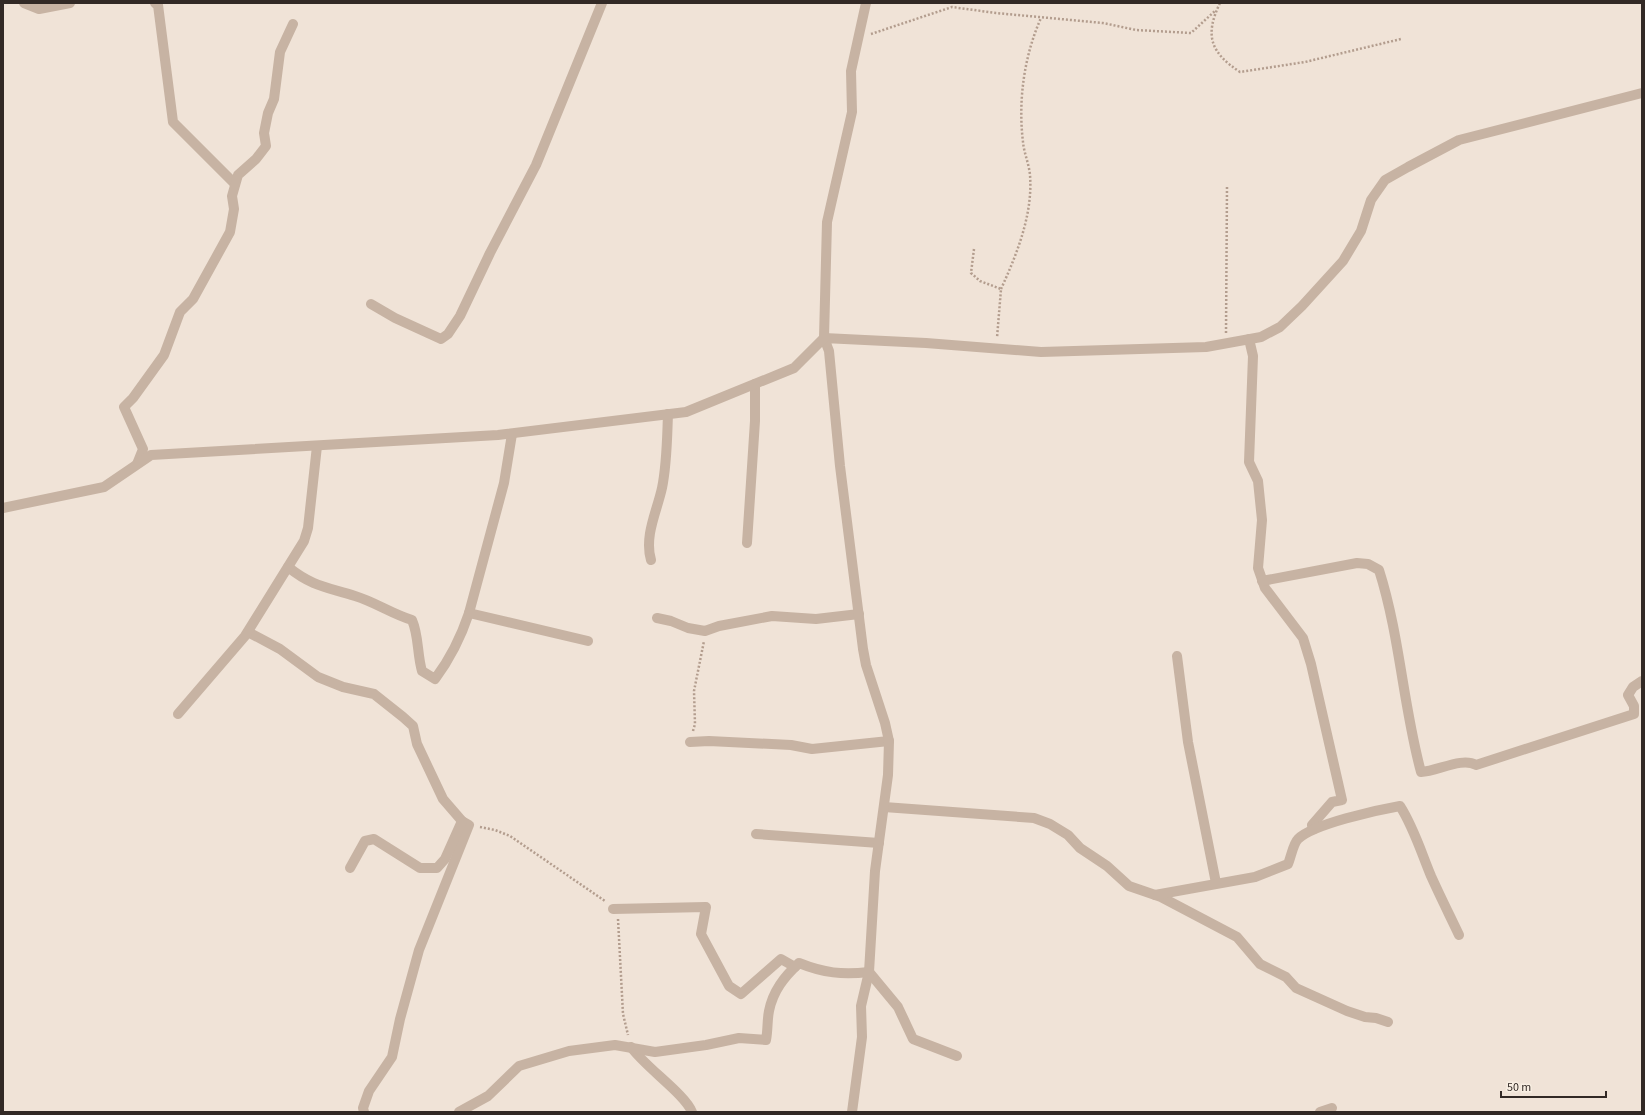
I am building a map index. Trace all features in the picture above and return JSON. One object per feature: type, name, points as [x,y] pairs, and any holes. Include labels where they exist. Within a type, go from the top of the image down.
[{"type":"street","points":[[24,3],[39,9],[70,3]]},
{"type":"street","points":[[155,3],[158,5],[166,58],[168,95],[173,122],[235,184]]},
{"type":"street","points":[[372,304],[395,318],[441,339],[448,334],[460,316],[490,253],[536,165],[602,3]]},
{"type":"street","points":[[852,1112],[862,1037],[861,1006],[869,972],[875,871],[888,776],[889,741],[880,704],[866,665],[858,614],[841,474],[829,351],[824,338],[827,222],[852,112],[851,71],[866,3]]},
{"type":"street","points":[[137,464],[143,449],[124,407],[133,398],[164,355],[180,312],[193,299],[230,232],[234,209],[232,196],[238,175],[266,146],[264,133],[268,113],[274,99],[280,52],[293,24]]},
{"type":"street","points":[[3,508],[104,487],[151,455],[512,434],[686,412],[794,368],[824,338],[926,343],[1041,352],[1206,347],[1261,337],[1280,327],[1302,306],[1343,261],[1361,231],[1371,200],[1385,180],[1459,140],[1642,93]]},
{"type":"street","points":[[1249,339],[1253,356],[1249,462],[1258,481],[1262,520],[1258,568],[1265,588],[1303,638],[1311,664],[1342,800],[1332,802],[1312,826],[1314,829]]},
{"type":"street","points":[[747,543],[755,421],[755,384]]},
{"type":"street","points":[[651,560],[649,553],[652,524],[662,488],[667,447],[668,414]]},
{"type":"street","points":[[288,567],[303,579],[329,590],[356,596],[412,620],[416,631],[418,657],[422,671],[435,679],[445,665],[462,633],[469,613],[504,483],[512,434]]},
{"type":"street","points":[[178,714],[248,632],[304,541],[308,528],[317,446]]},
{"type":"street","points":[[1262,581],[1357,563],[1368,564],[1378,570],[1384,586],[1411,737],[1421,772],[1435,771],[1459,762],[1469,762],[1476,765],[1634,714],[1634,706],[1628,695],[1633,687],[1642,680]]},
{"type":"street","points":[[469,613],[588,640]]},
{"type":"street","points":[[656,618],[671,621],[688,628],[705,630],[772,616],[816,619],[858,614]]},
{"type":"street","points":[[248,632],[280,650],[318,677],[343,687],[374,694],[403,717],[413,726],[417,744],[443,799],[465,823]]},
{"type":"street","points":[[1177,656],[1188,742],[1216,883]]},
{"type":"street","points":[[690,742],[709,741],[791,746],[812,749],[889,741]]},
{"type":"street","points":[[1155,895],[1255,877],[1288,864],[1297,839],[1314,829],[1369,812],[1400,806],[1407,816],[1424,854],[1431,875],[1459,935]]},
{"type":"street","points":[[884,807],[1034,818],[1050,824],[1068,835],[1080,848],[1106,866],[1129,886],[1155,895],[1237,937],[1260,964],[1286,977],[1296,988],[1365,1018],[1376,1018],[1388,1022]]},
{"type":"street","points":[[350,868],[365,840],[374,839],[420,868],[437,868],[445,859],[465,823]]},
{"type":"street","points":[[364,1112],[369,1091],[392,1056],[400,1019],[419,950],[465,823]]},
{"type":"street","points":[[756,834],[879,843]]},
{"type":"street","points":[[613,909],[706,907],[701,934],[729,986],[741,994],[781,959],[795,967]]},
{"type":"street","points":[[459,1112],[488,1096],[519,1066],[569,1051],[615,1044],[655,1052],[706,1045],[739,1038],[766,1040],[769,1028],[768,1013],[774,995],[784,978],[799,963],[821,972],[849,974],[869,972]]},
{"type":"street","points":[[869,972],[898,1007],[913,1039],[957,1056]]},
{"type":"street","points":[[631,1047],[638,1057],[677,1093],[692,1112]]},
{"type":"street","points":[[1320,1112],[1332,1108]]},
{"type":"path","points":[[1220,3],[1212,20],[1213,45],[1223,61],[1240,72],[1305,62],[1401,39]]},
{"type":"path","points":[[858,38],[952,7],[1103,23],[1136,30],[1191,33],[1216,10]]},
{"type":"path","points":[[996,348],[1001,289],[1012,265],[1024,230],[1030,175],[1023,144],[1021,118],[1025,67],[1029,49],[1041,17]]},
{"type":"path","points":[[1226,343],[1228,186]]},
{"type":"path","points":[[974,249],[971,272],[980,281],[1001,289]]},
{"type":"path","points":[[690,742],[695,724],[694,691],[702,656],[705,630]]},
{"type":"path","points":[[465,823],[495,830],[510,836],[609,903],[618,916],[623,1014],[631,1047]]}]
